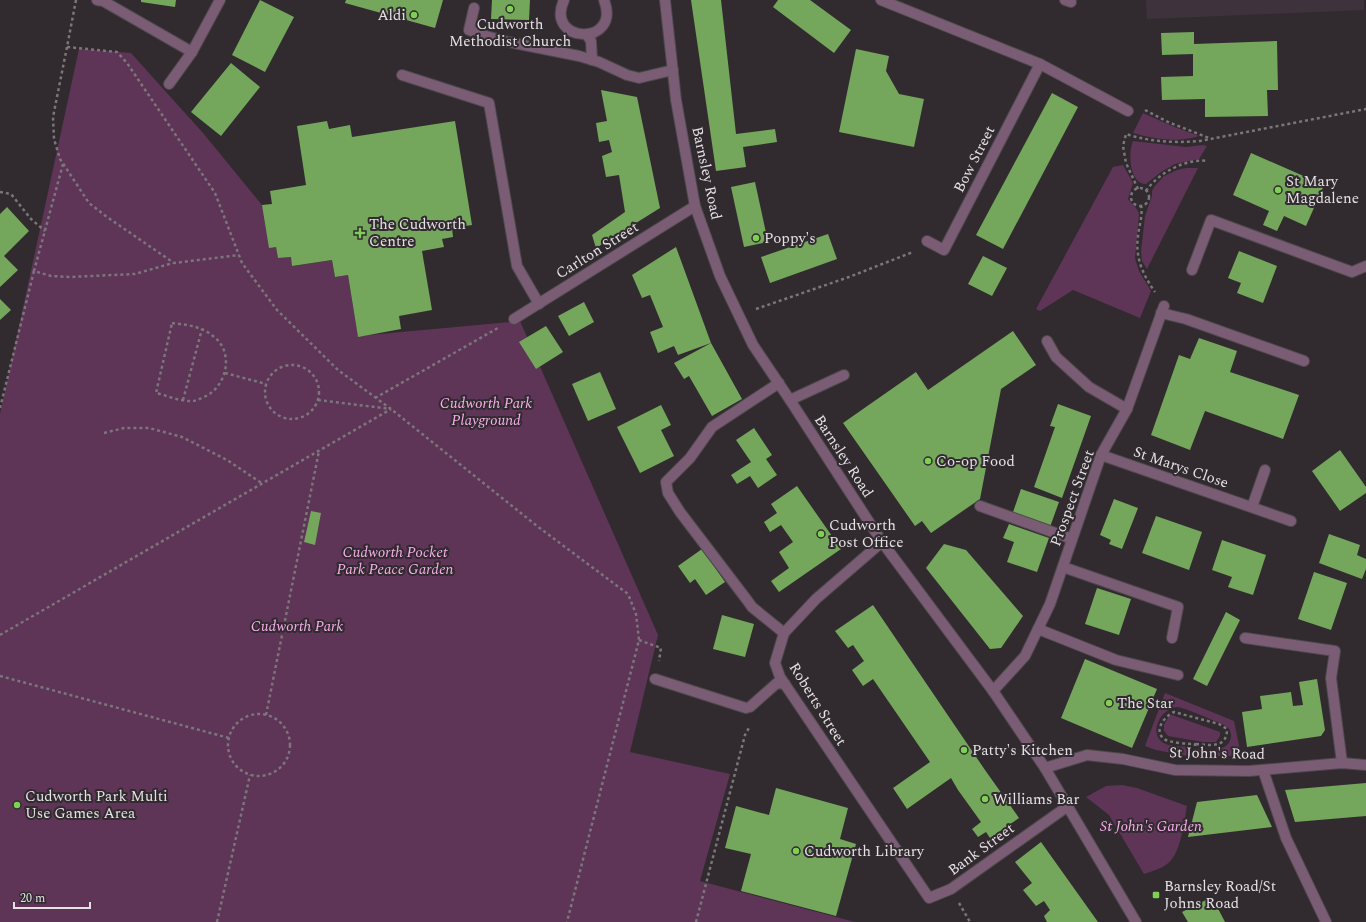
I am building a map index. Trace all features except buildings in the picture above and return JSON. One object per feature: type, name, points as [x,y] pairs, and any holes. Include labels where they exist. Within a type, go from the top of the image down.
[{"type":"street","points":[[97,0],[103,1],[192,52]]},
{"type":"street","points":[[169,84],[192,52],[220,0]]},
{"type":"street","points":[[564,0],[561,6],[560,14],[566,27],[579,35],[594,33],[605,22],[607,7],[604,0]]},
{"type":"street","name":"Barnsley Road","points":[[665,0],[676,100],[696,206],[720,276],[753,345],[882,542],[993,691],[1045,768],[1136,922]]},
{"type":"street","points":[[881,0],[1040,64],[1128,111]]},
{"type":"street","points":[[474,8],[469,30],[486,36],[592,60],[627,75],[639,78],[673,70]]},
{"type":"street","points":[[587,35],[591,41],[592,60]]},
{"type":"street","name":"Bow Street","points":[[927,241],[944,250],[1040,64]]},
{"type":"street","points":[[402,75],[489,103],[517,266],[539,304]]},
{"type":"street","name":"Carlton Street","points":[[514,319],[696,206]]},
{"type":"street","points":[[1192,270],[1211,220],[1352,272],[1366,266]]},
{"type":"street","points":[[1162,310],[1304,360]]},
{"type":"street","name":"Prospect Street","points":[[993,691],[1025,656],[1050,604],[1101,455],[1127,409],[1162,310]]},
{"type":"street","points":[[1047,342],[1056,357],[1090,387],[1127,409]]},
{"type":"street","points":[[790,400],[844,374]]},
{"type":"street","points":[[778,383],[712,427],[690,458],[666,482],[666,487],[680,512],[752,607],[784,633]]},
{"type":"street","name":"St Marys Close","points":[[1101,455],[1291,521]]},
{"type":"street","points":[[1252,507],[1265,470]]},
{"type":"street","points":[[980,506],[1072,539]]},
{"type":"street","name":"Roberts Street","points":[[882,542],[816,600],[784,633],[775,663],[780,677],[929,898]]},
{"type":"street","points":[[1063,567],[1178,606],[1172,638]]},
{"type":"street","points":[[1038,629],[1116,660],[1178,675]]},
{"type":"street","points":[[1245,638],[1336,651],[1331,678],[1342,763]]},
{"type":"street","points":[[655,679],[746,708],[750,707],[777,683],[785,684]]},
{"type":"street","name":"St John's Road","points":[[1045,768],[1086,756],[1124,759],[1175,770],[1264,770],[1342,763],[1366,765]]},
{"type":"street","points":[[1264,770],[1286,838],[1326,922]]},
{"type":"street","name":"Bank Street","points":[[929,898],[951,889],[1068,806]]},
{"type":"path","points":[[76,0],[54,117],[54,139],[60,159],[89,203],[113,222],[174,263]]},
{"type":"path","points":[[67,47],[117,52],[128,63],[215,193],[242,263],[277,310],[338,370],[391,409],[537,526],[628,594],[636,614],[639,640],[567,922]]},
{"type":"path","points":[[1128,111],[1138,106],[1168,122],[1210,139]]},
{"type":"path","points":[[1138,189],[1126,163],[1123,146],[1126,134],[1156,141],[1177,143],[1210,139],[1366,109]]},
{"type":"path","points":[[1146,191],[1162,175],[1179,166],[1201,160],[1208,161]]},
{"type":"path","points":[[0,408],[63,163]]},
{"type":"path","points":[[1141,188],[1148,193],[1148,199],[1145,204],[1135,204],[1132,199],[1132,193],[1138,189],[1141,188]]},
{"type":"path","points":[[0,192],[11,194],[45,232]]},
{"type":"path","points":[[1141,205],[1142,217],[1138,238],[1139,262],[1145,278],[1162,310]]},
{"type":"path","points":[[739,315],[849,277],[907,255],[927,241]]},
{"type":"path","points":[[34,271],[51,276],[70,277],[135,274],[174,263],[239,255]]},
{"type":"path","points":[[375,398],[514,319]]},
{"type":"path","points":[[172,322],[202,329],[214,337],[221,345],[225,358],[225,373],[214,390],[206,396],[193,400],[183,400],[156,392],[172,322]]},
{"type":"path","points":[[183,400],[202,329]]},
{"type":"path","points":[[287,366],[300,366],[308,370],[318,384],[318,400],[313,409],[306,415],[298,419],[288,419],[279,416],[272,411],[266,403],[266,384],[269,377],[275,370],[287,366]]},
{"type":"path","points":[[225,373],[266,384]]},
{"type":"path","points":[[318,400],[391,409]]},
{"type":"path","points":[[0,635],[391,409]]},
{"type":"path","points":[[104,433],[124,428],[149,428],[182,437],[227,460],[263,484]]},
{"type":"path","points":[[266,715],[319,452]]},
{"type":"path","points":[[639,640],[661,648],[655,679]]},
{"type":"path","points":[[0,676],[229,738]]},
{"type":"path","points":[[1174,712],[1219,724],[1227,729],[1227,737],[1223,742],[1217,745],[1195,744],[1169,741],[1164,738],[1160,732],[1164,718],[1174,712]]},
{"type":"path","points":[[256,714],[266,715],[282,725],[288,738],[288,753],[284,762],[278,769],[269,774],[259,776],[250,775],[234,764],[228,747],[229,738],[233,729],[239,722],[247,717],[256,714]]},
{"type":"path","points":[[696,922],[745,735],[751,724]]},
{"type":"path","points":[[1193,770],[1195,744]]},
{"type":"path","points":[[217,922],[250,775]]},
{"type":"shaded area","points":[[1146,0],[1364,0],[1364,10],[1147,19]]},
{"type":"green space","name":"Cudworth Park","points":[[79,49],[131,53],[203,133],[262,205],[276,247],[278,258],[291,257],[293,266],[332,260],[335,277],[348,275],[358,336],[520,321],[658,635],[630,752],[730,774],[700,881],[855,922],[0,922],[0,414]]},
{"type":"green space","points":[[1143,113],[1199,136],[1174,140],[1149,137],[1133,133]]},
{"type":"green space","points":[[1133,141],[1186,147],[1207,146],[1199,159],[1175,164],[1161,172],[1146,184],[1140,183],[1136,179],[1131,167],[1131,146]]},
{"type":"green space","points":[[1123,165],[1133,183],[1128,199],[1136,207],[1139,214],[1135,258],[1139,271],[1151,291],[1140,318],[1073,290],[1040,311],[1036,309],[1113,167]]},
{"type":"green space","points":[[1186,168],[1198,168],[1147,269],[1142,261],[1141,251],[1145,216],[1152,196],[1152,191],[1164,176]]},
{"type":"green space","points":[[1165,693],[1234,721],[1241,755],[1197,756],[1198,749],[1214,750],[1226,746],[1231,738],[1231,733],[1226,726],[1220,723],[1177,707],[1167,711],[1160,719],[1156,730],[1157,735],[1165,744],[1189,747],[1188,756],[1156,750],[1145,746]]},
{"type":"green space","points":[[1172,715],[1220,732],[1220,736],[1216,742],[1203,742],[1168,736],[1164,731],[1164,725],[1169,716]]},
{"type":"green space","name":"St John's Garden","points":[[1122,785],[1137,788],[1187,806],[1179,846],[1172,860],[1156,870],[1144,874],[1109,815],[1086,797],[1106,786]]},
{"type":"place","name":"Cudworth Methodist Church","points":[[510,9]]},
{"type":"place","name":"Aldi","points":[[414,15]]},
{"type":"place","name":"St Mary Magdalene","points":[[1278,190]]},
{"type":"place","name":"The Cudworth Centre","points":[[360,233]]},
{"type":"place","name":"Poppy's","points":[[756,238]]},
{"type":"place","name":"Co-op Food","points":[[928,461]]},
{"type":"place","name":"Cudworth Post Office","points":[[821,534]]},
{"type":"place","name":"The Star","points":[[1109,703]]},
{"type":"place","name":"Patty's Kitchen","points":[[964,750]]},
{"type":"place","name":"Williams Bar","points":[[985,799]]},
{"type":"place","name":"Cudworth Park Multi Use Games Area","points":[[17,805]]},
{"type":"place","name":"Cudworth Library","points":[[796,851]]},
{"type":"place","name":"Barnsley Road/St Johns Road","points":[[1156,895]]},
{"type":"park label","name":"Cudworth Park Playground","points":[[486,412]]},
{"type":"park label","name":"Cudworth Pocket Park Peace Garden","points":[[395,560]]}]
